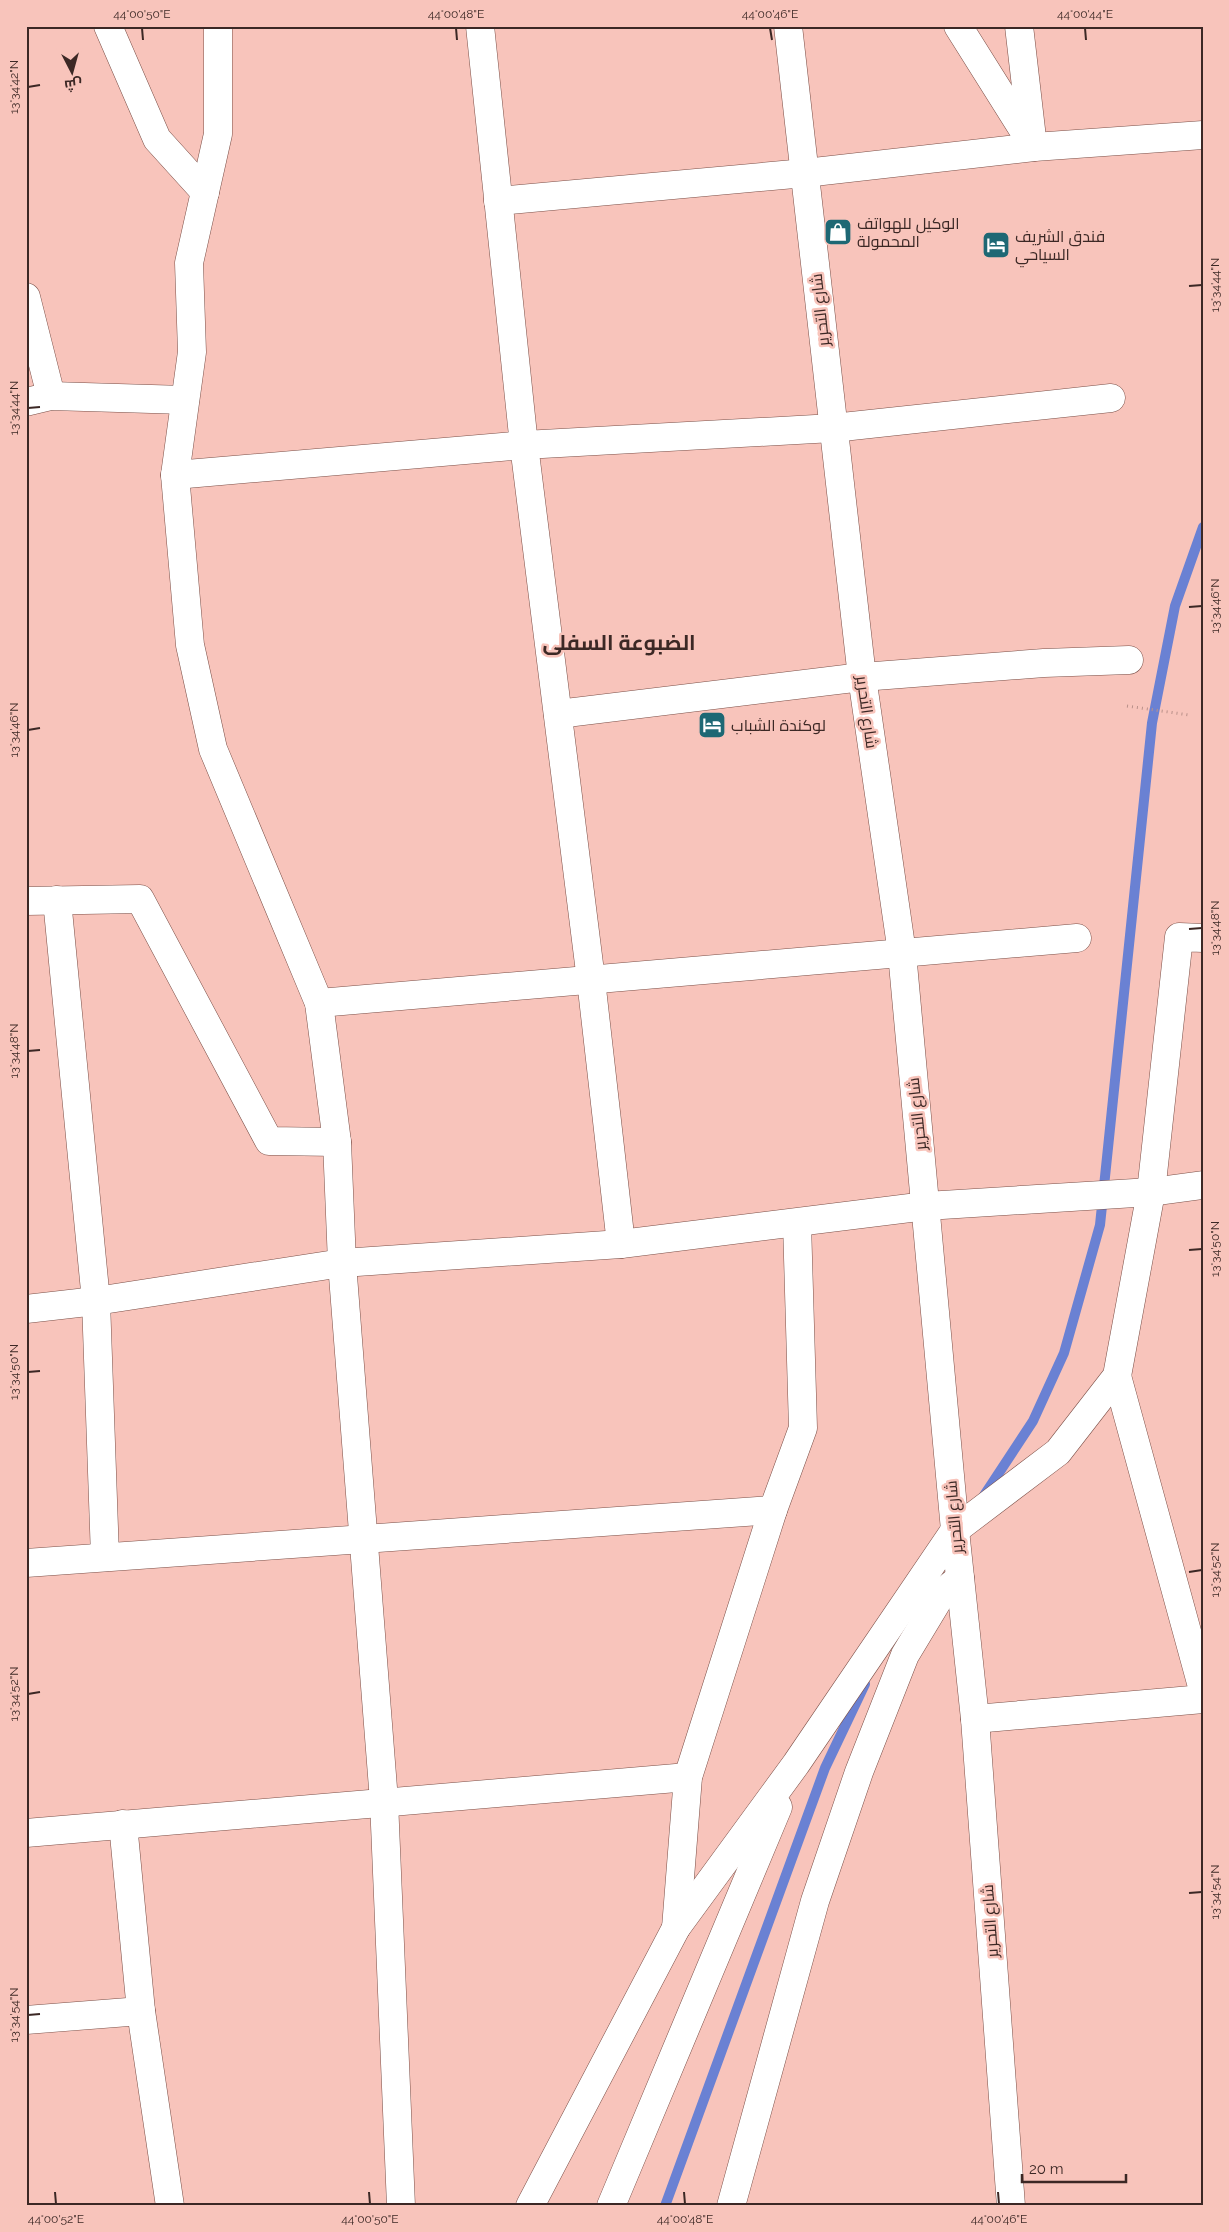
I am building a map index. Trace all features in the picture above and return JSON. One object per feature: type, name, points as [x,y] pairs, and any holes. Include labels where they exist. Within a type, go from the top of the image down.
[{"type":"street","points":[[108,26],[157,139],[205,192]]},
{"type":"street","points":[[218,26],[218,134],[189,263],[192,352],[175,475],[190,644],[213,749],[319,1003],[337,1142],[342,1263],[384,1801],[401,2206]]},
{"type":"street","points":[[480,26],[524,445],[591,980],[621,1244]]},
{"type":"street","name":"شارع التحرير","points":[[788,26],[862,677],[902,953],[955,1530],[975,1719],[1011,2206]]},
{"type":"street","points":[[958,26],[1034,147]]},
{"type":"street","points":[[1019,26],[1034,147]]},
{"type":"street","points":[[498,201],[805,173],[1034,147],[1203,136]]},
{"type":"street","points":[[26,298],[39,399],[185,400]]},
{"type":"street","points":[[175,475],[524,445],[833,428],[1111,398]]},
{"type":"street","points":[[558,714],[862,677],[1044,663],[1129,660]]},
{"type":"street","points":[[26,901],[140,899],[269,1141],[337,1142]]},
{"type":"street","points":[[57,900],[96,1300],[105,1557]]},
{"type":"street","points":[[1203,938],[1179,937],[1140,1193],[1117,1376],[1203,1690]]},
{"type":"street","points":[[319,1003],[1077,938]]},
{"type":"street","points":[[26,1309],[342,1263],[621,1244],[926,1206],[1140,1193],[1203,1185]]},
{"type":"street","points":[[676,1928],[688,1777],[773,1510],[803,1428],[797,1223]]},
{"type":"street","points":[[530,2206],[676,1928],[796,1764],[955,1530],[1058,1452],[1117,1376]]},
{"type":"street","points":[[26,1562],[773,1510]]},
{"type":"street","points":[[731,2206],[815,1901],[859,1772],[905,1655],[943,1592],[960,1578]]},
{"type":"street","points":[[975,1719],[1203,1699]]},
{"type":"street","points":[[611,2206],[796,1764]]},
{"type":"street","points":[[26,1832],[688,1777]]},
{"type":"street","points":[[123,1824],[141,2011],[170,2206]]},
{"type":"street","points":[[26,2020],[141,2011]]},
{"type":"path","points":[[1127,706],[1190,715]]},
{"type":"waterway","points":[[983,1497],[1033,1421],[1064,1353],[1100,1225],[1152,723],[1175,606],[1203,527]]},
{"type":"waterway","points":[[665,2206],[825,1768],[865,1684]]},
{"type":"place","name":"الوكيل للهواتف المحمولة","points":[[838,232]]},
{"type":"place","name":"فندق الشريف السياحي","points":[[996,245]]},
{"type":"place","name":"لوكندة الشباب","points":[[712,725]]},
{"type":"district","name":"الضبوعة السفلى","points":[[619,642]]}]
